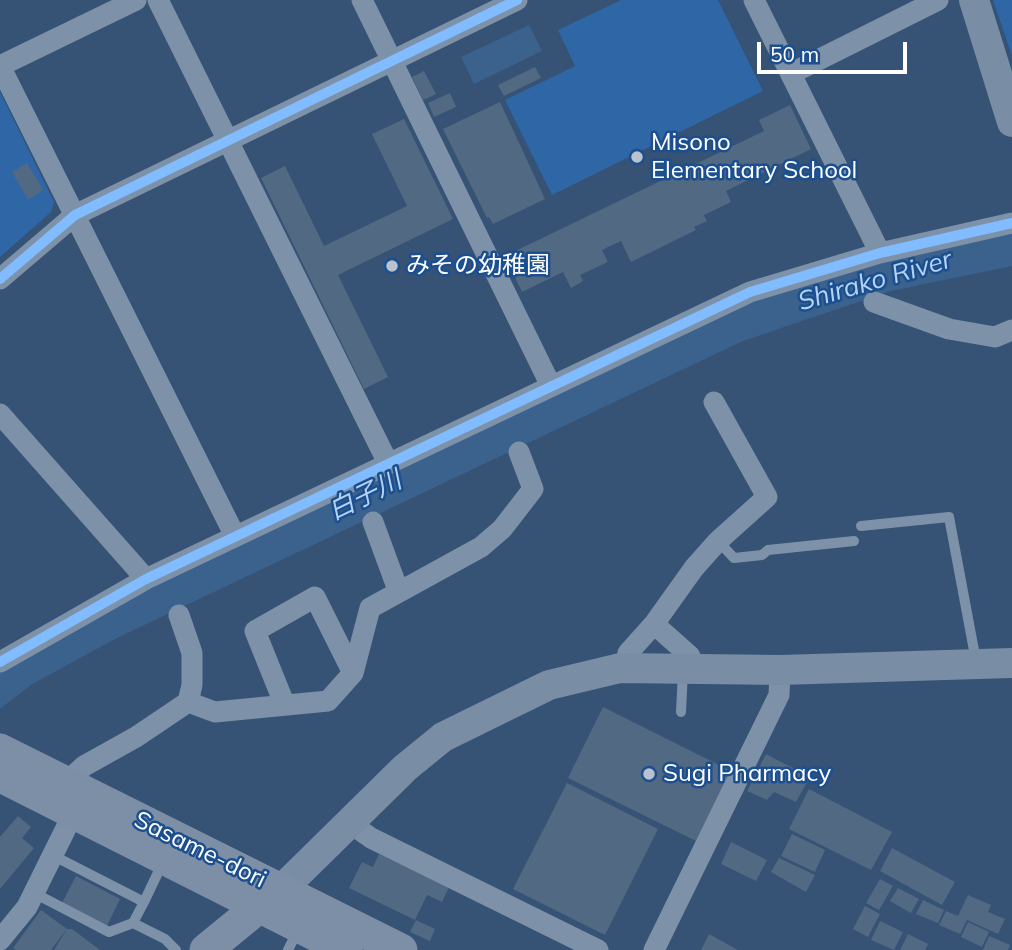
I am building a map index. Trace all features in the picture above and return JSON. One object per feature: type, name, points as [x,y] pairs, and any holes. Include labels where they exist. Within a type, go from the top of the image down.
[{"type":"main road","name":"Sasame-dori","points":[[0,750],[165,860],[401,950]]},
{"type":"main road","name":"Sasame-dori","points":[[0,775],[69,798],[269,898],[294,939],[346,950]]},
{"type":"main road","points":[[206,950],[269,898]]},
{"type":"street","points":[[136,0],[0,66],[235,536]]},
{"type":"street","points":[[158,0],[388,463]]},
{"type":"street","points":[[362,0],[551,386]]},
{"type":"street","points":[[0,279],[58,226],[75,215],[517,0]]},
{"type":"street","points":[[754,0],[880,253]]},
{"type":"street","points":[[792,73],[938,0]]},
{"type":"street","points":[[974,0],[1012,122]]},
{"type":"street","points":[[2,658],[146,579],[750,292],[880,253],[1012,223]]},
{"type":"street","points":[[874,302],[949,329],[995,337],[1012,330]]},
{"type":"street","points":[[626,668],[628,653],[654,624],[694,568],[718,541],[768,497],[714,401]]},
{"type":"street","points":[[0,414],[146,579]]},
{"type":"street","points":[[188,702],[215,712],[285,703],[328,701],[353,673],[370,608],[398,590],[437,573],[481,547],[502,529],[533,489],[519,452]]},
{"type":"street","points":[[373,522],[398,590]]},
{"type":"street","points":[[285,703],[255,631],[315,597],[353,673]]},
{"type":"street","points":[[0,940],[27,907],[52,855],[69,798],[84,766],[136,737],[188,702],[192,685],[192,653],[179,615]]},
{"type":"street","points":[[654,624],[690,656],[687,668]]},
{"type":"street","points":[[269,898],[405,768],[443,737],[549,685],[626,668],[780,670],[1012,663]]},
{"type":"street","points":[[654,950],[779,695],[780,670]]},
{"type":"street","points":[[350,823],[371,838],[598,950]]},
{"type":"lane","points":[[861,526],[948,517],[976,664]]},
{"type":"lane","points":[[718,541],[734,558],[762,555],[768,550],[854,541]]},
{"type":"lane","points":[[681,712],[687,668]]},
{"type":"lane","points":[[52,855],[144,902]]},
{"type":"lane","points":[[33,893],[109,932],[133,923],[165,860]]},
{"type":"lane","points":[[133,923],[165,939],[176,950]]},
{"type":"shaded area","points":[[621,0],[718,0],[763,91],[552,195],[505,100],[575,66],[558,30]]},
{"type":"shaded area","points":[[993,0],[1012,0],[1012,56]]},
{"type":"shaded area","points":[[0,92],[54,202],[51,212],[0,257]]},
{"type":"water","points":[[529,25],[542,51],[474,84],[461,57]]},
{"type":"water","points":[[1012,234],[1012,266],[891,291],[743,341],[115,639],[31,685],[0,709],[0,668],[102,610],[726,312],[805,283],[943,245]]},
{"type":"building","points":[[535,67],[541,78],[504,96],[498,85]]},
{"type":"building","points":[[424,71],[436,94],[423,100],[412,77]]},
{"type":"building","points":[[450,93],[456,107],[434,117],[428,103]]},
{"type":"building","points":[[500,102],[545,199],[493,224],[489,217],[487,218],[443,129]]},
{"type":"building","points":[[790,105],[811,149],[726,191],[731,202],[704,215],[707,221],[694,227],[696,230],[631,262],[621,241],[602,250],[608,262],[580,275],[583,281],[571,288],[563,272],[522,292],[505,256],[764,131],[759,120]]},
{"type":"building","points":[[404,119],[453,219],[338,275],[388,377],[364,389],[261,178],[285,166],[324,246],[407,206],[372,134]]},
{"type":"building","points":[[27,163],[43,190],[28,200],[12,172]]},
{"type":"building","name":"Sugi Pharmacy","points":[[603,707],[731,771],[696,841],[568,778]]},
{"type":"building","points":[[766,754],[810,777],[796,802],[774,792],[767,800],[747,791]]},
{"type":"building","points":[[567,783],[658,829],[605,935],[513,889]]},
{"type":"building","points":[[809,789],[892,832],[871,870],[789,829]]},
{"type":"building","points":[[18,816],[31,827],[22,838],[34,848],[0,889],[0,837]]},
{"type":"building","points":[[792,834],[825,850],[815,872],[781,856]]},
{"type":"building","points":[[731,842],[767,860],[756,881],[721,864]]},
{"type":"building","points":[[892,848],[955,882],[942,905],[880,871]]},
{"type":"building","points":[[379,854],[449,887],[442,902],[427,895],[415,920],[349,888],[362,862],[373,867]]},
{"type":"building","points":[[779,858],[815,875],[806,892],[771,872]]},
{"type":"building","points":[[76,876],[120,899],[107,926],[62,903]]},
{"type":"building","points":[[880,879],[893,886],[879,910],[866,903]]},
{"type":"building","points":[[898,888],[919,899],[911,913],[890,901]]},
{"type":"building","points":[[968,895],[991,905],[988,912],[1005,919],[998,934],[967,920],[960,934],[939,925],[946,911],[958,916]]},
{"type":"building","points":[[923,900],[944,910],[938,923],[916,914]]},
{"type":"building","points":[[865,906],[880,914],[868,937],[853,929]]},
{"type":"building","points":[[41,910],[67,929],[51,950],[13,948]]},
{"type":"building","points":[[416,920],[435,929],[430,941],[410,932]]},
{"type":"building","points":[[880,921],[903,932],[894,950],[871,940]]},
{"type":"building","points":[[968,922],[989,932],[982,947],[961,937]]},
{"type":"building","points":[[67,929],[72,929],[100,950],[54,950]]},
{"type":"building","points":[[709,934],[738,950],[701,950]]},
{"type":"building","points":[[908,934],[928,944],[925,950],[900,950]]},
{"type":"building","points":[[989,936],[1010,945],[1008,950],[983,950]]},
{"type":"cycle path","points":[[0,279],[75,215],[517,0]]},
{"type":"cycle path","points":[[0,662],[146,579],[750,292],[880,253],[1012,223]]},
{"type":"place","name":"Misono Elementary School","points":[[637,157]]},
{"type":"place","name":"みその幼稚園","points":[[392,266]]},
{"type":"place","name":"Sugi Pharmacy","points":[[649,774]]},
{"type":"water label","name":"Shirako River","points":[[875,281]]},
{"type":"water label","name":"白子川","points":[[365,496]]}]
